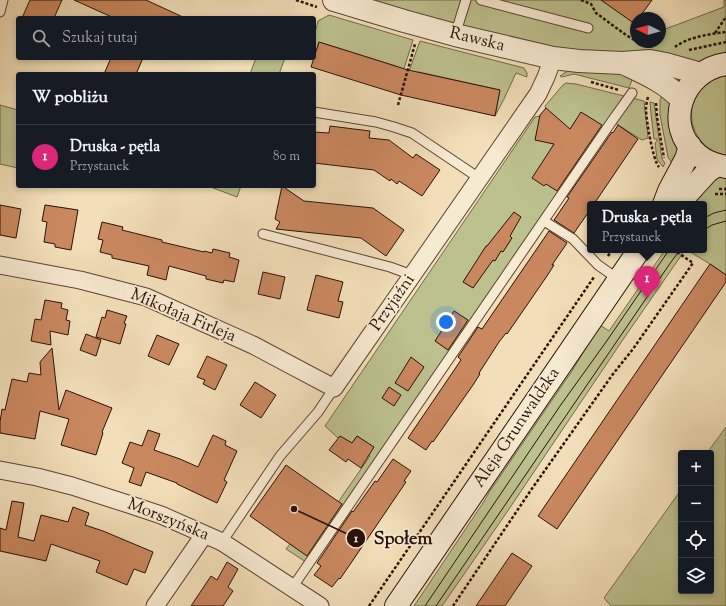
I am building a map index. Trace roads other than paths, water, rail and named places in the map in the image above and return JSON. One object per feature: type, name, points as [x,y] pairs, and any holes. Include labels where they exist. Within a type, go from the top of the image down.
[{"type":"main road","name":"Rawska","points":[[334,0],[404,22],[553,58],[622,63],[650,61],[701,74]]},
{"type":"main road","name":"Rawska","points":[[622,63],[664,84],[675,92],[682,100]]},
{"type":"main road","points":[[722,166],[706,161],[697,155],[690,146],[681,129],[680,114],[682,100],[686,90],[693,81],[710,68],[726,64]]},
{"type":"main road","points":[[665,201],[686,159],[690,146]]},
{"type":"main road","points":[[681,201],[708,171],[722,166]]},
{"type":"main road","name":"Aleja Grunwaldzka","points":[[396,606],[637,253]]},
{"type":"street","name":"Przyjaźni","points":[[334,388],[538,94],[553,58]]},
{"type":"street","name":"Mikołaja Firleja","points":[[0,265],[80,280],[146,297],[253,345],[334,388]]},
{"type":"street","name":"Morszyńska","points":[[0,470],[65,484],[161,515],[222,542],[320,606]]},
{"type":"street","points":[[155,606],[204,534]]},
{"type":"lane","points":[[0,12],[3,0]]},
{"type":"lane","points":[[455,35],[466,0]]},
{"type":"lane","points":[[481,0],[588,28]]},
{"type":"lane","points":[[292,588],[632,93]]},
{"type":"lane","points":[[316,112],[376,122],[412,133],[479,178]]},
{"type":"lane","points":[[544,221],[573,239],[600,267],[618,280]]},
{"type":"lane","points":[[263,234],[390,267],[412,275]]},
{"type":"lane","name":"Przyjaźni","points":[[222,542],[280,456],[318,412],[334,388]]},
{"type":"tram line","points":[[707,216],[726,210]]},
{"type":"tram line","points":[[707,228],[726,221]]},
{"type":"tram line","points":[[425,606],[560,406],[667,253]]},
{"type":"tram line","points":[[436,606],[678,253]]},
{"type":"place","name":"Druska - pętla","points":[[647,299]]},
{"type":"place","name":"Społem","points":[[294,509]]}]
